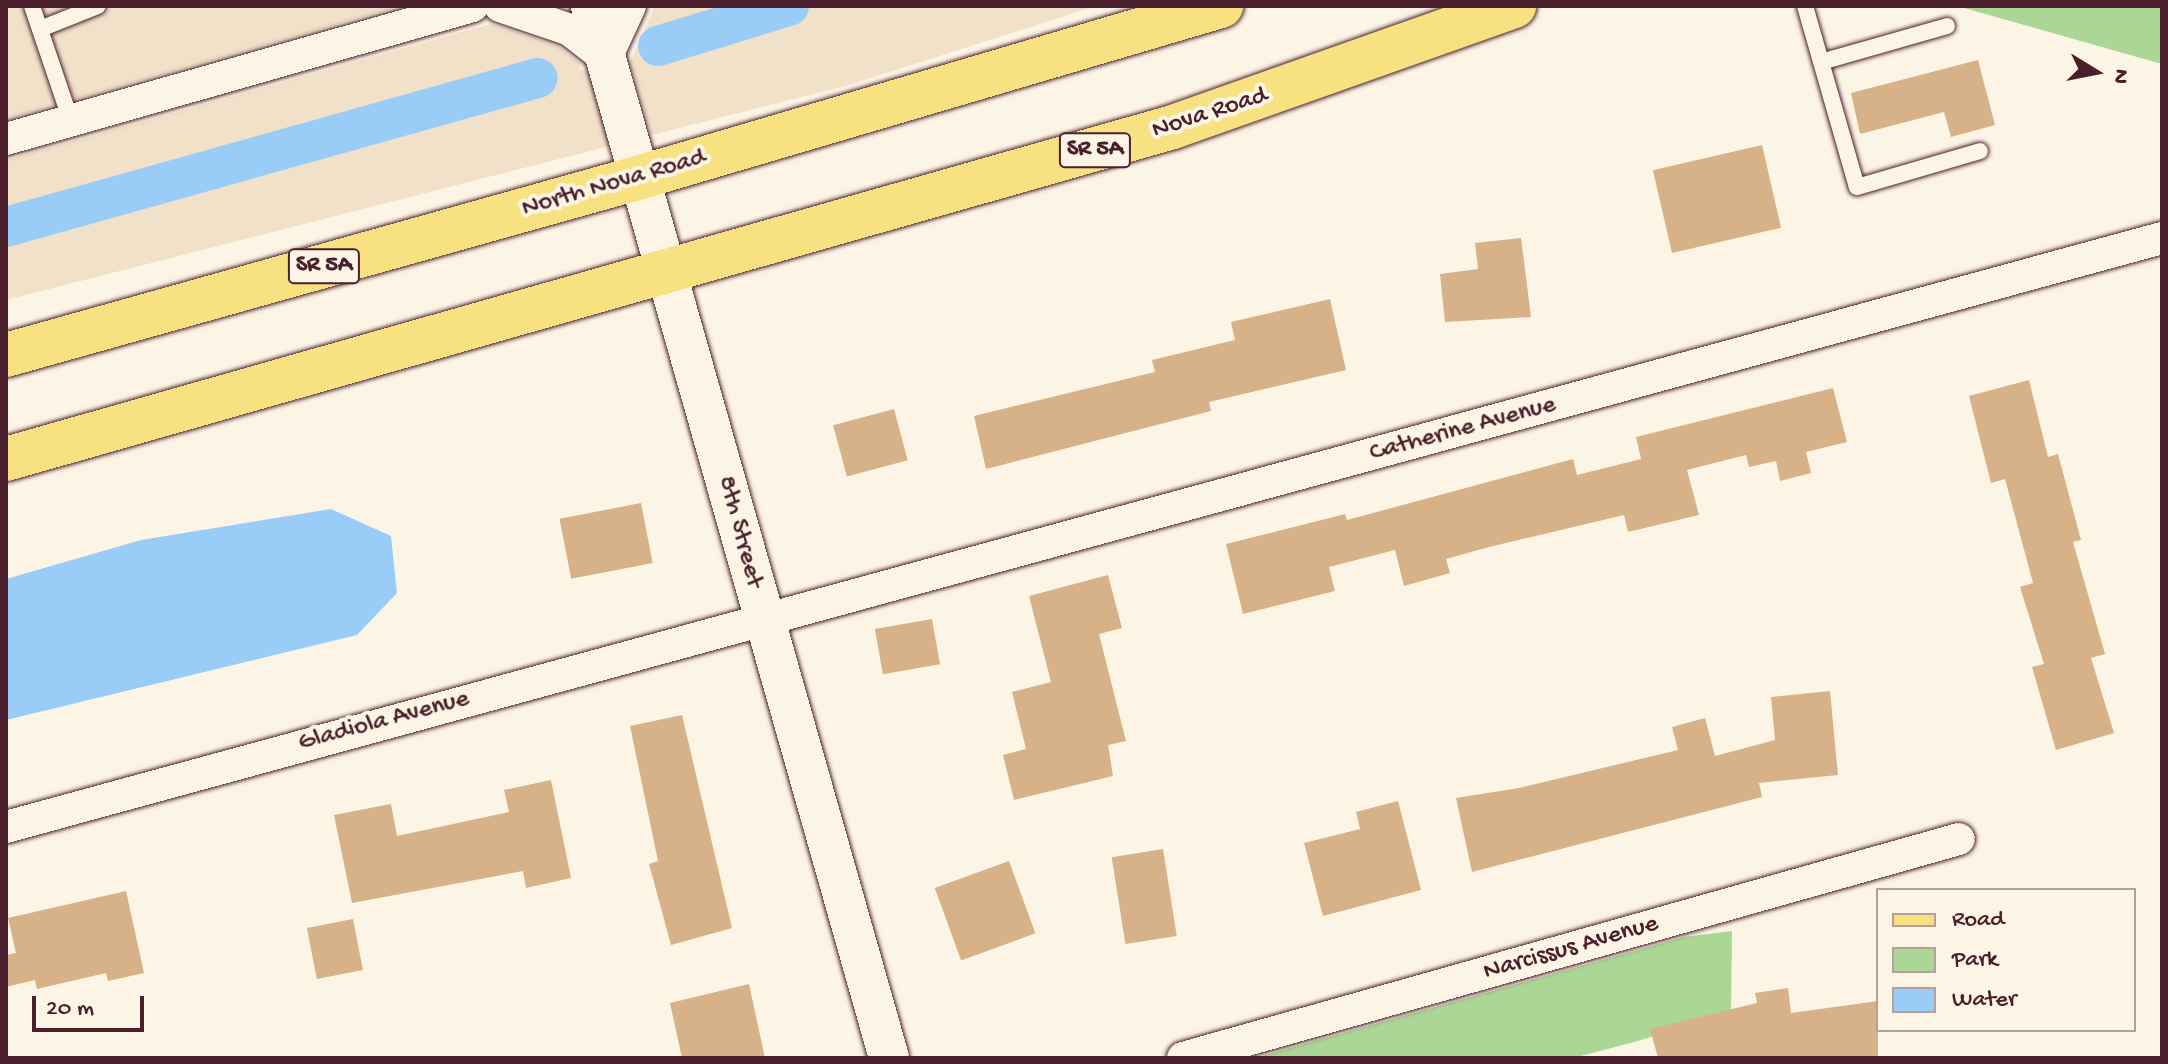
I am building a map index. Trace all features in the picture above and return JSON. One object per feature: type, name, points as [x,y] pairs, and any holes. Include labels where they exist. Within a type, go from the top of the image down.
[{"type":"main road","name":"North Nova Road","points":[[6,355],[641,177],[1221,6]]},
{"type":"main road","name":"Nova Road","points":[[670,274],[1173,127],[1514,6]]},
{"type":"main road","name":"SR 5A","points":[[6,459],[670,274]]},
{"type":"street","points":[[6,139],[472,6]]},
{"type":"street","points":[[500,6],[570,30],[606,58],[630,6]]},
{"type":"street","name":"8th Street","points":[[591,6],[670,274],[762,618],[889,1058]]},
{"type":"street","name":"Catherine Avenue","points":[[762,618],[2162,238]]},
{"type":"street","name":"Gladiola Avenue","points":[[6,827],[762,618]]},
{"type":"street","name":"Narcissus Avenue","points":[[1183,1058],[1959,839]]},
{"type":"lane","points":[[32,6],[71,121]]},
{"type":"lane","points":[[40,29],[98,6]]},
{"type":"lane","points":[[1805,6],[1857,187],[1980,151]]},
{"type":"lane","points":[[1821,62],[1947,26]]},
{"type":"shaded area","points":[[6,6],[401,6],[6,119]]},
{"type":"shaded area","points":[[655,6],[1096,6],[849,85],[652,135],[630,63]]},
{"type":"shaded area","points":[[491,24],[558,46],[581,64],[579,69],[589,72],[610,146],[6,300],[6,160]]},
{"type":"green space","points":[[1957,6],[2162,6],[2162,64]]},
{"type":"green space","points":[[1732,931],[1731,1013],[1634,1042],[1573,1058],[1255,1058],[1684,937]]},
{"type":"water","points":[[331,509],[391,536],[397,593],[357,635],[6,720],[6,579],[141,540]]},
{"type":"building","points":[[1978,60],[1995,125],[1951,137],[1944,112],[1860,134],[1851,93]]},
{"type":"building","points":[[1762,145],[1781,228],[1672,253],[1653,170]]},
{"type":"building","points":[[1521,238],[1531,317],[1445,322],[1440,274],[1478,269],[1475,243]]},
{"type":"building","points":[[1330,299],[1346,370],[1209,402],[1211,411],[986,469],[974,416],[1155,372],[1152,360],[1235,340],[1231,322]]},
{"type":"building","points":[[2029,380],[2048,457],[2058,454],[2081,540],[2073,542],[2105,654],[2091,658],[2114,733],[2056,750],[2032,667],[2044,664],[2020,587],[2033,583],[2005,479],[1991,483],[1969,396]]},
{"type":"building","points":[[1833,388],[1847,442],[1806,452],[1811,473],[1780,481],[1776,461],[1749,467],[1746,455],[1687,470],[1699,515],[1628,532],[1624,515],[1489,547],[1446,559],[1450,573],[1404,586],[1395,550],[1329,567],[1335,591],[1243,614],[1226,544],[1345,514],[1347,520],[1573,459],[1577,475],[1641,459],[1636,437]]},
{"type":"building","points":[[894,409],[908,460],[847,476],[833,425]]},
{"type":"building","points":[[641,503],[653,563],[571,579],[560,519]]},
{"type":"building","points":[[1108,575],[1122,628],[1099,634],[1126,741],[1108,745],[1113,776],[1014,800],[1003,755],[1026,749],[1012,692],[1051,682],[1029,596]]},
{"type":"building","points":[[932,619],[940,664],[883,674],[875,629]]},
{"type":"building","points":[[1830,691],[1838,775],[1759,783],[1762,797],[1472,872],[1456,798],[1519,788],[1678,750],[1672,727],[1705,718],[1715,756],[1775,740],[1771,697]]},
{"type":"building","points":[[682,715],[732,928],[671,945],[649,864],[658,861],[630,726]]},
{"type":"building","points":[[551,780],[571,878],[526,888],[523,871],[352,903],[334,815],[391,804],[397,836],[509,812],[504,790]]},
{"type":"building","points":[[1398,801],[1421,890],[1323,916],[1304,843],[1360,829],[1356,812]]},
{"type":"building","points":[[1163,849],[1177,936],[1125,944],[1112,857]]},
{"type":"building","points":[[1009,861],[1035,933],[961,960],[935,888]]},
{"type":"building","points":[[126,891],[144,973],[108,981],[106,973],[37,989],[35,980],[6,987],[6,955],[16,953],[8,918]]},
{"type":"building","points":[[353,919],[363,970],[317,979],[307,928]]},
{"type":"building","points":[[749,984],[765,1058],[682,1058],[670,1003]]},
{"type":"building","points":[[1788,988],[1791,1013],[1876,1001],[1878,1056],[1658,1058],[1650,1029],[1757,1003],[1755,993]]},
{"type":"waterway","points":[[658,46],[789,6]]},
{"type":"waterway","points":[[6,227],[538,78]]}]
